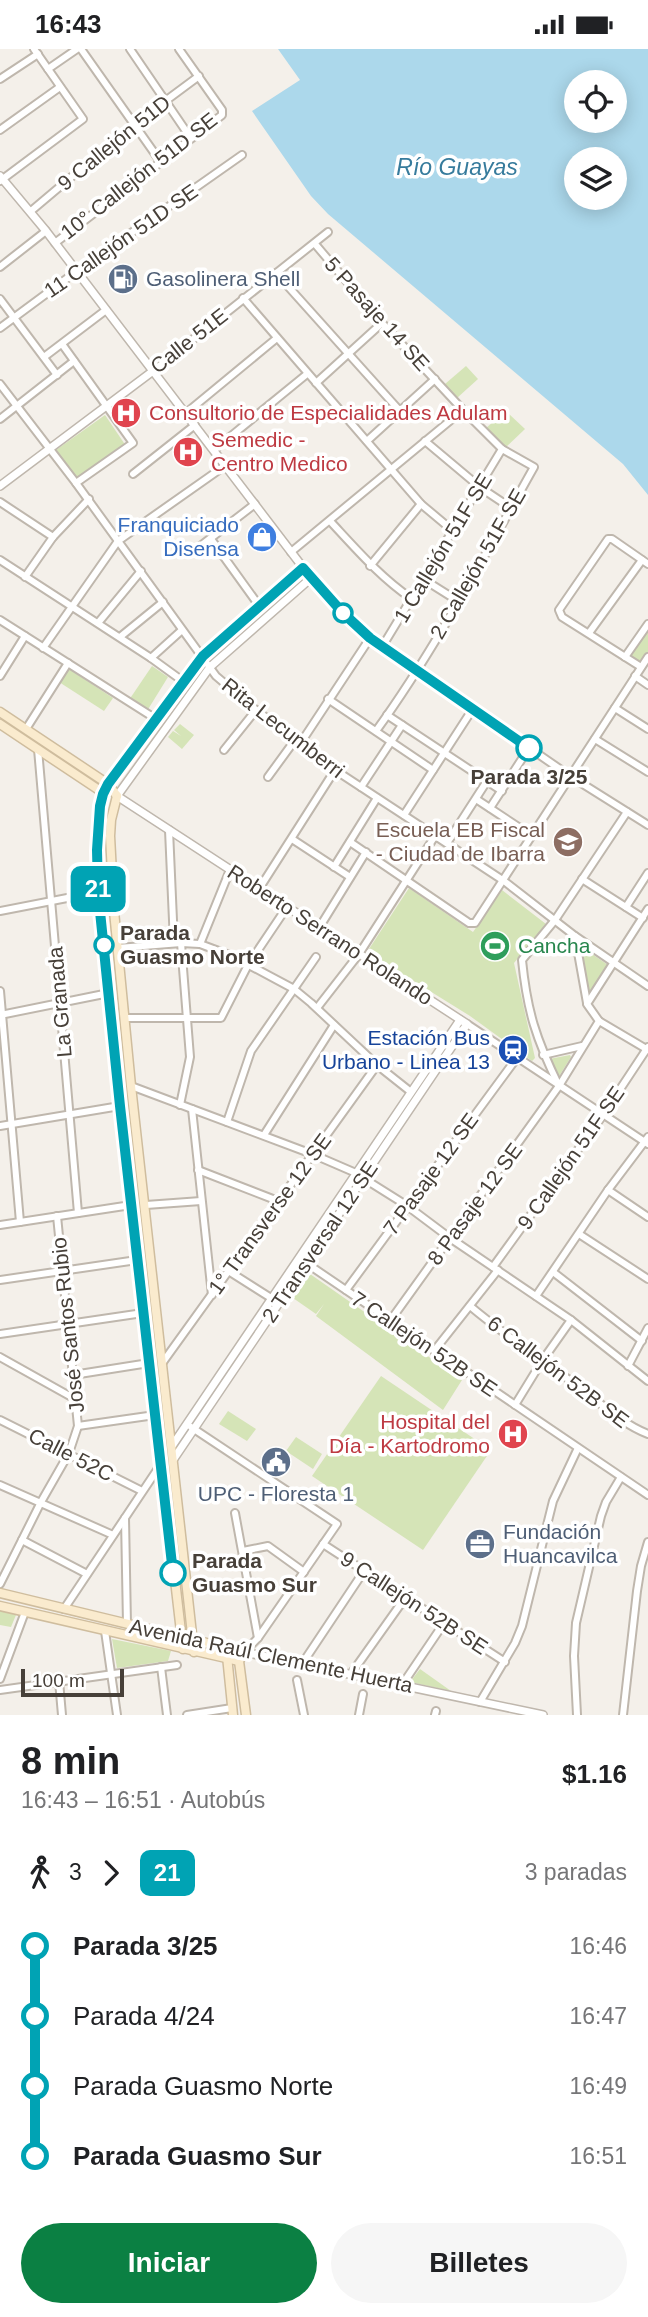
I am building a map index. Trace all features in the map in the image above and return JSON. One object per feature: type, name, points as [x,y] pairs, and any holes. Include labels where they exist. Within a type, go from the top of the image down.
[{"type":"main road","name":"Roberto Serrano Rolando","points":[[0,712],[108,784],[117,796]]},
{"type":"main road","name":"Roberto Serrano Rolando","points":[[0,725],[103,794],[117,796]]},
{"type":"main road","points":[[108,784],[103,794],[98,825],[98,892],[137,1260],[183,1649]]},
{"type":"main road","points":[[117,796],[111,820],[110,854],[124,1018],[194,1652]]},
{"type":"main road","name":"Avenida Raúl Clemente Huerta","points":[[0,1593],[244,1652]]},
{"type":"main road","name":"Avenida Raúl Clemente Huerta","points":[[0,1606],[239,1661]]},
{"type":"main road","points":[[230,1649],[226,1658],[232,1712]]},
{"type":"main road","points":[[244,1652],[239,1661],[246,1715]]},
{"type":"street","points":[[48,69],[79,49],[160,161]]},
{"type":"street","points":[[130,49],[190,137]]},
{"type":"street","points":[[179,49],[199,76]]},
{"type":"street","points":[[0,79],[36,52],[83,117],[1,179],[31,211],[311,578],[370,638],[416,672],[648,825]]},
{"type":"street","name":"9 Callejón 51D","points":[[31,211],[134,125],[199,76]]},
{"type":"street","name":"10° Callejón 51D SE","points":[[55,243],[222,115],[222,110],[199,76]]},
{"type":"street","points":[[0,130],[60,87]]},
{"type":"street","name":"11 Callejón 51D SE","points":[[0,328],[242,155]]},
{"type":"street","name":"10° Callejón 51D SE","points":[[0,266],[46,231]]},
{"type":"street","name":"Calle 51E","points":[[0,486],[328,232]]},
{"type":"street","name":"5 Pasaje 14 SE","points":[[315,244],[382,323],[463,410],[502,449],[534,467]]},
{"type":"street","points":[[276,273],[399,410]]},
{"type":"street","points":[[0,299],[57,375]]},
{"type":"street","points":[[243,299],[421,504],[452,530]]},
{"type":"street","points":[[44,357],[106,310]]},
{"type":"street","points":[[316,383],[382,323]]},
{"type":"street","points":[[186,413],[277,338]]},
{"type":"street","points":[[62,344],[133,443],[76,482]]},
{"type":"street","points":[[0,419],[74,361]]},
{"type":"street","points":[[214,450],[307,373]]},
{"type":"street","points":[[368,441],[435,379]]},
{"type":"street","name":"Rita Lecumberri","points":[[0,384],[89,499],[216,676],[256,711],[335,770],[504,881],[575,936],[648,986]]},
{"type":"street","points":[[291,552],[463,410]]},
{"type":"street","points":[[133,474],[195,425]]},
{"type":"street","points":[[425,441],[481,488],[511,508]]},
{"type":"street","name":"1 Callejón 51F SE","points":[[382,647],[452,530],[481,488],[502,449]]},
{"type":"street","points":[[43,648],[118,541],[226,465]]},
{"type":"street","name":"2 Callejón 51F SE","points":[[376,731],[416,672],[534,467]]},
{"type":"street","points":[[25,577],[53,537],[89,499]]},
{"type":"street","points":[[0,502],[53,537]]},
{"type":"street","points":[[194,551],[255,504]]},
{"type":"street","points":[[370,566],[421,504]]},
{"type":"street","points":[[330,521],[370,566],[392,586],[412,599]]},
{"type":"street","points":[[211,539],[260,607]]},
{"type":"street","points":[[589,633],[645,562],[612,539],[604,543],[559,610],[562,617],[641,667]]},
{"type":"street","points":[[0,560],[98,622],[184,682]]},
{"type":"street","points":[[108,784],[203,656],[303,568]]},
{"type":"street","points":[[98,622],[141,571]]},
{"type":"street","points":[[117,796],[210,667],[311,578]]},
{"type":"street","points":[[424,579],[458,601]]},
{"type":"street","points":[[120,637],[163,602]]},
{"type":"street","points":[[0,620],[156,719]]},
{"type":"street","points":[[625,657],[648,624]]},
{"type":"street","points":[[151,658],[183,630]]},
{"type":"street","points":[[0,675],[25,636]]},
{"type":"street","name":"1 Callejón 51F SE","points":[[268,777],[297,742],[370,638]]},
{"type":"street","points":[[350,842],[469,923],[475,923],[648,657]]},
{"type":"street","points":[[26,729],[68,663]]},
{"type":"street","points":[[635,676],[648,685]]},
{"type":"street","points":[[328,699],[433,770]]},
{"type":"street","points":[[615,708],[648,729]]},
{"type":"street","points":[[404,815],[472,710]]},
{"type":"street","points":[[224,750],[256,711]]},
{"type":"street","points":[[387,715],[502,791]]},
{"type":"street","points":[[361,787],[402,725]]},
{"type":"street","points":[[595,739],[648,772]]},
{"type":"street","points":[[491,808],[529,748]]},
{"type":"street","name":"La Granada","points":[[38,749],[78,1213]]},
{"type":"street","points":[[259,889],[335,770]]},
{"type":"street","points":[[447,843],[487,781]]},
{"type":"street","name":"Roberto Serrano Rolando","points":[[117,796],[516,1059],[647,1141]]},
{"type":"street","points":[[334,867],[377,798]]},
{"type":"street","points":[[476,799],[532,836]]},
{"type":"street","points":[[558,1086],[543,1055],[527,1007],[522,960],[555,920],[627,812]]},
{"type":"street","points":[[169,830],[177,943],[190,1057],[180,1105]]},
{"type":"street","points":[[317,1008],[359,954],[435,836]]},
{"type":"street","points":[[292,839],[350,877]]},
{"type":"street","points":[[319,928],[366,852]]},
{"type":"street","points":[[200,944],[230,870]]},
{"type":"street","points":[[626,907],[647,876]]},
{"type":"street","points":[[582,879],[643,918]]},
{"type":"street","points":[[0,911],[98,892]]},
{"type":"street","points":[[124,1018],[221,1018],[248,965],[287,907]]},
{"type":"street","points":[[587,1004],[648,909]]},
{"type":"street","points":[[575,936],[587,1004],[598,1021],[648,1049]]},
{"type":"street","points":[[118,948],[177,943],[200,944],[232,956],[294,989],[377,1065],[411,1092]]},
{"type":"street","points":[[227,1122],[251,1051],[316,957]]},
{"type":"street","points":[[0,991],[20,1222]]},
{"type":"street","points":[[1,1015],[109,993]]},
{"type":"street","name":"8 Pasaje 12 SE","points":[[390,1321],[558,1086],[598,1021]]},
{"type":"street","name":"2 Transversal 12 SE","points":[[172,1446],[190,1427],[306,1263],[411,1092],[463,1022]]},
{"type":"street","name":"2 Transversal 12 SE","points":[[173,1460],[190,1427],[271,1299],[360,1176],[463,1022]]},
{"type":"street","points":[[264,1135],[334,1025]]},
{"type":"street","points":[[543,1055],[583,1046]]},
{"type":"street","name":"9 Callejón 51F SE","points":[[434,1351],[496,1269],[648,1049]]},
{"type":"street","name":"7 Pasaje 12 SE","points":[[346,1290],[516,1059]]},
{"type":"street","name":"1° Transverse 12 SE","points":[[163,1362],[377,1065]]},
{"type":"street","points":[[131,1086],[313,1154],[360,1176],[571,1320],[648,1381]]},
{"type":"street","points":[[0,1126],[120,1106]]},
{"type":"street","points":[[192,1109],[212,1295]]},
{"type":"street","points":[[536,1296],[608,1191],[647,1141]]},
{"type":"street","points":[[198,1170],[278,1201]]},
{"type":"street","points":[[608,1191],[648,1217]]},
{"type":"street","points":[[146,1205],[201,1201]]},
{"type":"street","points":[[0,1225],[131,1205]]},
{"type":"street","name":"José Santos Rubio","points":[[0,1584],[69,1453],[78,1426],[57,1216]]},
{"type":"street","points":[[579,1234],[648,1279]]},
{"type":"street","points":[[0,1280],[137,1260]]},
{"type":"street","name":"7 Callejón 52B SE","points":[[306,1263],[648,1495]]},
{"type":"street","points":[[230,1272],[271,1299]]},
{"type":"street","points":[[553,1272],[642,1341]]},
{"type":"street","name":"6 Callejón 52B SE","points":[[470,1305],[500,1332],[592,1396],[612,1415],[632,1428],[648,1434]]},
{"type":"street","points":[[0,1334],[143,1313]]},
{"type":"street","points":[[515,1405],[571,1320]]},
{"type":"street","points":[[628,1366],[648,1328]]},
{"type":"street","points":[[0,1357],[75,1399]]},
{"type":"street","points":[[73,1375],[149,1363]]},
{"type":"street","points":[[78,1426],[155,1415]]},
{"type":"street","name":"Calle 52C","points":[[0,1420],[142,1491]]},
{"type":"street","name":"9 Callejón 52B SE","points":[[190,1427],[337,1524],[323,1544],[505,1662]]},
{"type":"street","points":[[481,1702],[505,1662],[522,1626],[553,1501],[578,1448]]},
{"type":"street","points":[[64,1609],[161,1464]]},
{"type":"street","points":[[577,1715],[576,1623],[601,1516],[621,1477]]},
{"type":"street","points":[[0,1485],[113,1535]]},
{"type":"street","points":[[235,1513],[258,1638]]},
{"type":"street","points":[[125,1516],[127,1624]]},
{"type":"street","points":[[22,1540],[87,1574]]},
{"type":"street","points":[[244,1652],[258,1638],[323,1544]]},
{"type":"street","points":[[623,1715],[637,1591],[647,1545]]},
{"type":"street","points":[[243,1551],[268,1546],[304,1572]]},
{"type":"street","points":[[302,1664],[364,1571]]},
{"type":"street","points":[[351,1674],[405,1598]]},
{"type":"street","points":[[0,1678],[25,1612]]},
{"type":"street","points":[[402,1685],[444,1623]]},
{"type":"street","points":[[106,1631],[117,1715]]},
{"type":"street","name":"Avenida Raúl Clemente Huerta","points":[[244,1652],[543,1715]]},
{"type":"street","points":[[0,1690],[177,1665]]},
{"type":"street","points":[[161,1667],[167,1715]]},
{"type":"street","points":[[297,1680],[304,1715]]},
{"type":"street","points":[[59,1681],[62,1715]]},
{"type":"street","points":[[359,1715],[363,1694]]},
{"type":"street","points":[[187,1715],[232,1712]]},
{"type":"green space","points":[[466,366],[478,379],[457,398],[445,384]]},
{"type":"green space","points":[[506,411],[525,429],[505,448],[486,428]]},
{"type":"green space","points":[[105,415],[126,446],[78,480],[56,450]]},
{"type":"green space","points":[[648,626],[648,654],[642,663],[628,655]]},
{"type":"green space","points":[[152,666],[168,677],[147,711],[129,700]]},
{"type":"green space","points":[[69,669],[113,698],[104,711],[59,682]]},
{"type":"green space","points":[[180,724],[194,735],[182,749],[168,737],[173,731],[181,736],[174,730]]},
{"type":"green space","points":[[409,888],[473,932],[502,890],[546,924],[514,963],[535,1058],[532,1061],[470,1016],[367,952]]},
{"type":"green space","points":[[579,945],[608,965],[588,994]]},
{"type":"green space","points":[[571,1057],[558,1078],[549,1059]]},
{"type":"green space","points":[[310,1274],[462,1380],[443,1410],[316,1316],[324,1304],[316,1314],[293,1298]]},
{"type":"green space","points":[[381,1376],[491,1450],[423,1550],[312,1476]]},
{"type":"green space","points":[[228,1411],[256,1429],[247,1441],[219,1424]]},
{"type":"green space","points":[[296,1437],[322,1454],[313,1469],[286,1451]]},
{"type":"green space","points":[[0,1611],[16,1615],[11,1627],[0,1625]]},
{"type":"green space","points":[[112,1639],[171,1651],[168,1661],[117,1668]]},
{"type":"green space","points":[[420,1669],[451,1691],[410,1682]]},
{"type":"water","name":"Río Guayas","points":[[278,49],[648,49],[648,495],[623,464],[328,214],[311,196],[252,111],[300,80]]},
{"type":"bus line","name":"21","points":[[173,1573],[98,892],[98,825],[103,794],[203,656],[303,568],[343,613],[370,638],[529,748]]},
{"type":"place","name":"Gasolinera Shell","points":[[123,279]]},
{"type":"place","name":"Consultorio de Especialidades Adulam","points":[[126,413]]},
{"type":"place","name":"Semedic - Centro Medico","points":[[188,452]]},
{"type":"place","name":"Franquiciado Disensa","points":[[262,537]]},
{"type":"place","name":"Parada 3/25","points":[[529,748]]},
{"type":"place","name":"Escuela EB Fiscal - Ciudad de Ibarra","points":[[568,842]]},
{"type":"place","name":"Parada Guasmo Norte","points":[[104,945]]},
{"type":"place","name":"Cancha","points":[[495,946]]},
{"type":"place","name":"Estación Bus Urbano - Linea 13","points":[[513,1050]]},
{"type":"place","name":"Hospital del Día - Kartodromo","points":[[513,1434]]},
{"type":"place","name":"UPC - Floresta 1","points":[[276,1462]]},
{"type":"place","name":"Fundación Huancavilca","points":[[480,1544]]},
{"type":"place","name":"Parada Guasmo Sur","points":[[173,1573]]}]
